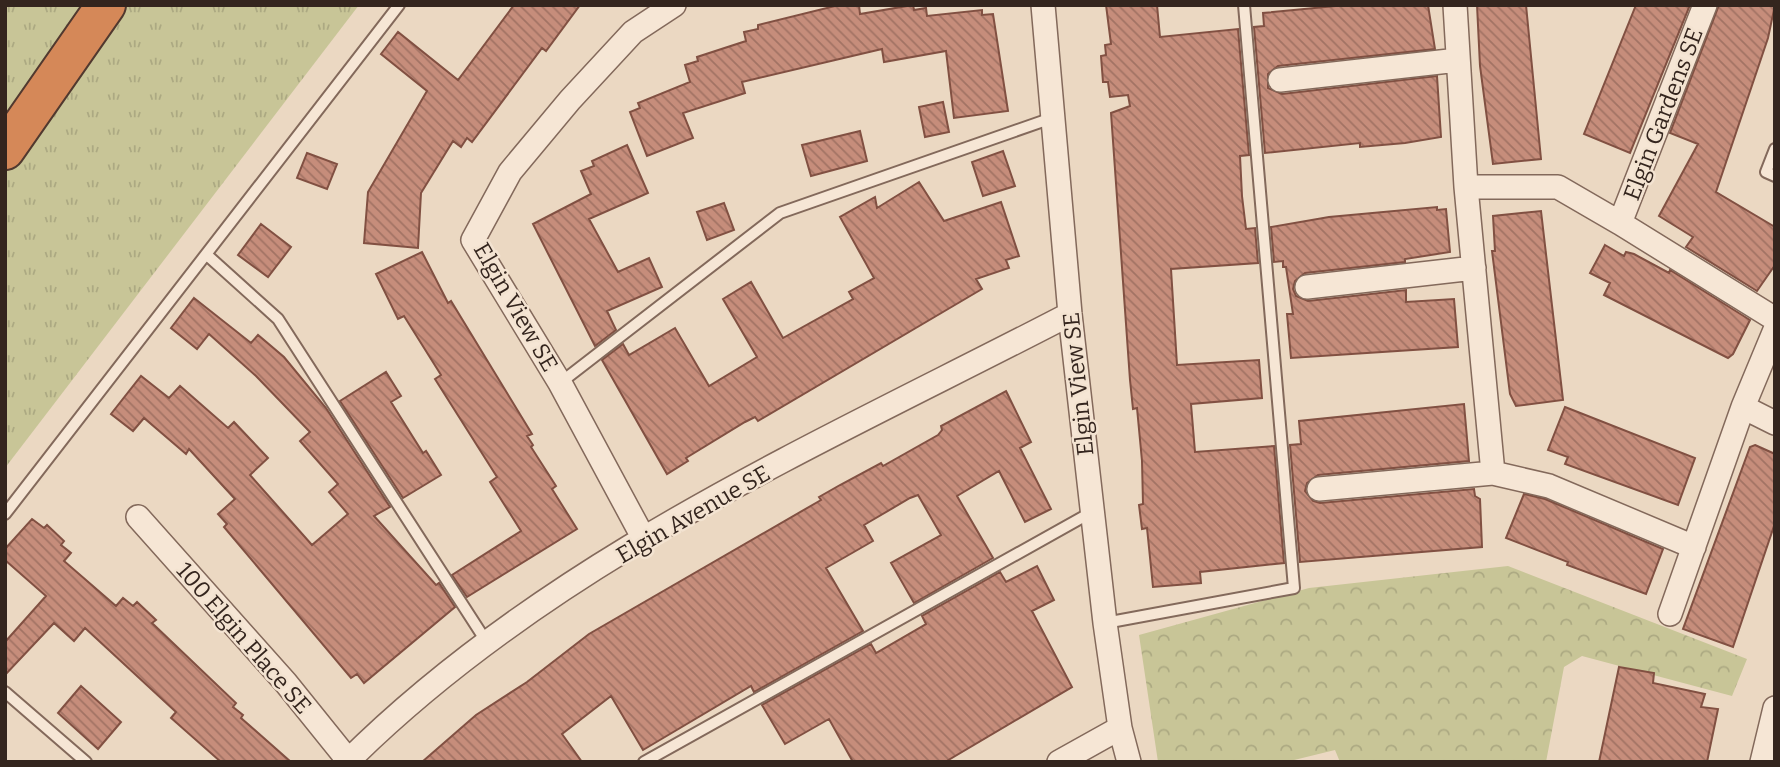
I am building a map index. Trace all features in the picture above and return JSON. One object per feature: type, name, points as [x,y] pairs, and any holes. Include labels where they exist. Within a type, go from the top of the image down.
[{"type":"highway","points":[[5,150],[106,5]]},
{"type":"street","name":"Elgin View SE","points":[[644,539],[560,383],[473,240],[510,172],[570,100],[633,32],[674,5]]},
{"type":"street","name":"Elgin View SE","points":[[1043,5],[1070,314],[1092,512],[1120,728],[1129,762]]},
{"type":"street","points":[[1455,5],[1466,187],[1493,473]]},
{"type":"street","name":"Elgin Gardens SE","points":[[1620,223],[1705,5]]},
{"type":"street","points":[[1280,80],[1458,60]]},
{"type":"street","name":"Elgin Gardens SE","points":[[1466,187],[1558,187],[1775,319]]},
{"type":"street","points":[[1307,287],[1474,268]]},
{"type":"street","name":"Elgin Avenue SE","points":[[347,761],[486,641],[644,539],[724,494],[1070,314]]},
{"type":"street","points":[[1670,614],[1743,407],[1775,330]]},
{"type":"street","points":[[1743,407],[1775,423]]},
{"type":"street","points":[[1319,489],[1493,473],[1549,486],[1694,547]]},
{"type":"street","name":"100 Elgin Place SE","points":[[138,517],[286,683],[347,761]]},
{"type":"street","points":[[1762,762],[1775,708]]},
{"type":"street","points":[[1059,762],[1120,728]]},
{"type":"lane","points":[[5,514],[398,5]]},
{"type":"lane","points":[[1105,623],[1294,588],[1244,5]]},
{"type":"lane","points":[[560,383],[780,213],[1052,118]]},
{"type":"lane","points":[[1775,149],[1766,172],[1775,176]]},
{"type":"lane","points":[[207,255],[278,319],[486,641]]},
{"type":"lane","points":[[643,762],[1092,512]]},
{"type":"lane","points":[[5,692],[86,762]]},
{"type":"green space","points":[[5,5],[359,5],[5,468]]},
{"type":"green space","points":[[1508,566],[1747,659],[1732,696],[1582,656],[1564,667],[1546,762],[1340,762],[1335,750],[1286,762],[1158,762],[1139,635],[1309,588]]},
{"type":"building","points":[[514,5],[580,5],[546,51],[542,48],[472,142],[467,138],[461,147],[453,141],[421,193],[418,248],[364,243],[368,192],[427,91],[381,54],[398,32],[458,80]]},
{"type":"building","points":[[839,5],[859,5],[860,14],[913,5],[914,10],[926,8],[927,16],[982,10],[982,15],[993,14],[1008,111],[954,118],[946,51],[884,62],[882,49],[742,82],[745,93],[683,113],[693,138],[647,156],[630,112],[640,108],[638,103],[690,82],[685,65],[698,61],[697,57],[746,41],[744,32],[758,29],[758,25]]},
{"type":"building","points":[[1106,5],[1157,5],[1160,37],[1238,29],[1249,155],[1240,156],[1242,196],[1246,229],[1255,228],[1258,263],[1171,269],[1177,365],[1259,360],[1262,398],[1191,404],[1195,452],[1274,446],[1284,563],[1200,572],[1201,583],[1153,587],[1147,528],[1142,529],[1139,505],[1143,504],[1142,461],[1137,408],[1133,409],[1130,380],[1111,113],[1130,106],[1128,95],[1110,97],[1108,82],[1103,82],[1101,56],[1106,55],[1105,45],[1111,44]]},
{"type":"building","points":[[1346,5],[1428,5],[1435,49],[1278,66],[1268,74],[1268,88],[1282,94],[1437,76],[1441,137],[1405,143],[1360,147],[1360,143],[1265,153],[1254,27],[1264,26],[1263,13]]},
{"type":"building","points":[[1477,5],[1526,5],[1541,159],[1493,164],[1480,66]]},
{"type":"building","points":[[1636,5],[1690,5],[1630,153],[1584,134]]},
{"type":"building","points":[[1719,5],[1775,5],[1768,38],[1716,192],[1775,227],[1775,265],[1757,291],[1686,247],[1693,237],[1659,216],[1698,144],[1670,133]]},
{"type":"building","points":[[943,102],[949,132],[925,137],[919,107]]},
{"type":"building","points":[[860,131],[867,161],[811,176],[802,145]]},
{"type":"building","points":[[627,145],[648,193],[589,219],[618,272],[649,258],[662,287],[607,311],[616,330],[595,346],[533,224],[591,194],[581,171],[594,166],[592,161]]},
{"type":"building","points":[[1003,151],[1015,186],[983,196],[972,162]]},
{"type":"building","points":[[307,153],[337,164],[327,189],[297,178]]},
{"type":"building","points":[[919,182],[944,221],[1001,202],[1019,256],[1006,260],[1009,268],[976,279],[982,289],[758,421],[755,417],[745,422],[686,458],[688,461],[667,474],[602,360],[623,344],[629,355],[675,328],[709,386],[757,357],[723,299],[751,282],[783,338],[853,299],[849,292],[874,278],[840,217],[875,197],[877,208]]},
{"type":"building","points":[[724,203],[734,230],[707,240],[697,212]]},
{"type":"building","points":[[1437,207],[1437,210],[1446,209],[1450,252],[1405,259],[1405,262],[1305,273],[1295,281],[1293,289],[1296,296],[1308,301],[1406,290],[1406,302],[1454,299],[1458,347],[1291,358],[1287,314],[1293,314],[1286,267],[1283,267],[1283,261],[1274,262],[1271,227],[1329,217]]},
{"type":"building","points":[[1541,211],[1563,400],[1516,406],[1510,394],[1492,251],[1495,251],[1493,216]]},
{"type":"building","points":[[261,224],[291,247],[268,277],[238,255]]},
{"type":"building","points":[[1605,245],[1624,256],[1626,252],[1634,254],[1669,273],[1670,270],[1750,320],[1733,354],[1728,358],[1604,295],[1610,283],[1590,273]]},
{"type":"building","points":[[422,252],[448,303],[451,301],[532,434],[527,436],[533,445],[531,447],[556,486],[552,489],[577,529],[467,597],[452,575],[521,531],[490,482],[497,477],[435,379],[441,375],[404,316],[398,319],[376,274]]},
{"type":"building","points":[[194,298],[251,343],[258,335],[284,357],[326,408],[390,507],[374,516],[436,585],[439,583],[455,607],[364,683],[357,674],[351,678],[224,527],[227,524],[218,514],[235,499],[189,449],[186,454],[144,418],[133,431],[111,414],[141,376],[169,398],[180,386],[228,428],[234,422],[268,458],[250,475],[312,545],[348,514],[329,492],[338,484],[300,441],[310,432],[256,376],[209,334],[197,349],[171,328]]},
{"type":"building","points":[[386,372],[401,396],[391,402],[423,453],[426,451],[441,475],[403,498],[340,401]]},
{"type":"building","points":[[1006,391],[1031,442],[1020,448],[1051,509],[1025,522],[999,471],[957,496],[993,558],[914,603],[891,563],[941,535],[918,495],[864,525],[873,541],[826,568],[863,631],[754,692],[751,686],[643,750],[611,696],[562,734],[582,762],[422,762],[476,715],[527,682],[589,634],[821,500],[819,497],[840,485],[881,463],[883,466],[938,435],[942,430],[941,426]]},
{"type":"building","points":[[1464,404],[1469,461],[1318,475],[1307,483],[1305,491],[1313,501],[1320,503],[1474,489],[1475,496],[1480,499],[1482,547],[1300,562],[1290,445],[1301,444],[1299,421]]},
{"type":"building","points":[[1565,407],[1695,458],[1678,505],[1565,464],[1568,457],[1548,450]]},
{"type":"building","points":[[1755,445],[1775,454],[1775,523],[1733,647],[1683,629],[1750,447]]},
{"type":"building","points":[[1524,494],[1545,499],[1663,549],[1646,594],[1567,565],[1568,562],[1506,538]]},
{"type":"building","points":[[32,519],[44,528],[47,525],[64,541],[61,545],[71,553],[64,561],[116,606],[123,598],[133,606],[137,602],[156,620],[152,623],[236,703],[233,707],[243,715],[241,718],[291,762],[221,762],[171,718],[176,712],[85,628],[74,641],[54,623],[5,675],[5,642],[46,596],[5,560],[5,549]]},
{"type":"building","points":[[1037,566],[1054,600],[1032,611],[1072,687],[945,762],[853,762],[829,719],[785,744],[762,705],[871,644],[876,653],[926,624],[922,616],[1000,572],[1006,582]]},
{"type":"building","points":[[1619,667],[1654,673],[1653,683],[1705,694],[1701,707],[1718,709],[1707,762],[1599,762]]},
{"type":"building","points":[[81,686],[121,722],[98,749],[58,713]]}]
